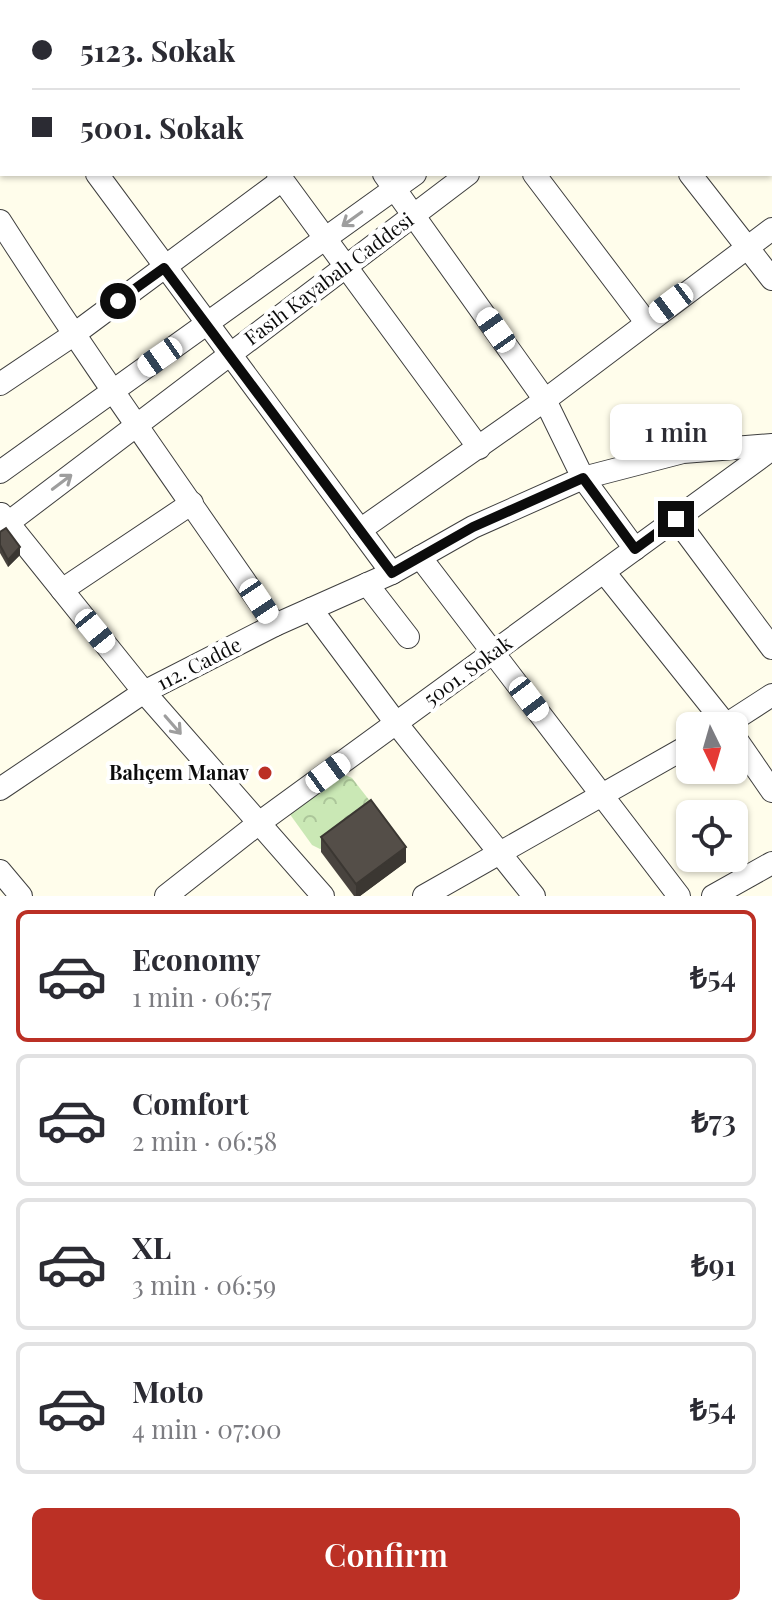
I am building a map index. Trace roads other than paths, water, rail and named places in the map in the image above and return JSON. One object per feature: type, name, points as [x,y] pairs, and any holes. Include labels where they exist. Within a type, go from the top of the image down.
[{"type":"street","points":[[98,176],[392,573]]},
{"type":"street","name":"Fasih Kayabalı Caddesi","points":[[3,522],[138,424],[465,176]]},
{"type":"street","points":[[536,176],[646,322]]},
{"type":"street","points":[[692,176],[772,279]]},
{"type":"street","points":[[0,384],[164,268],[280,177],[479,448]]},
{"type":"street","points":[[390,181],[545,400],[583,478],[635,549]]},
{"type":"street","name":"Fasih Kayabalı Caddesi","points":[[0,472],[326,238],[390,181]]},
{"type":"street","points":[[0,221],[73,335],[138,424],[275,625]]},
{"type":"street","points":[[360,530],[545,400],[772,229]]},
{"type":"street","name":"112. Cadde","points":[[0,789],[144,692],[275,625],[392,573],[473,527],[583,478],[683,452],[772,449]]},
{"type":"street","name":"5001. Sokak","points":[[166,896],[259,823],[772,449]]},
{"type":"street","points":[[62,590],[192,503]]},
{"type":"street","points":[[676,519],[772,648]]},
{"type":"street","points":[[3,522],[144,692],[323,896]]},
{"type":"street","points":[[420,557],[679,896]]},
{"type":"street","points":[[604,572],[715,712]]},
{"type":"street","points":[[367,584],[408,637]]},
{"type":"street","points":[[311,609],[396,723],[534,896]]},
{"type":"street","points":[[747,712],[772,695]]},
{"type":"street","points":[[424,896],[676,753]]},
{"type":"street","points":[[748,756],[772,791]]},
{"type":"street","points":[[713,896],[772,863]]},
{"type":"street","points":[[0,871],[21,896]]},
{"type":"place","name":"Bahçem Manav","points":[[265,773]]}]
